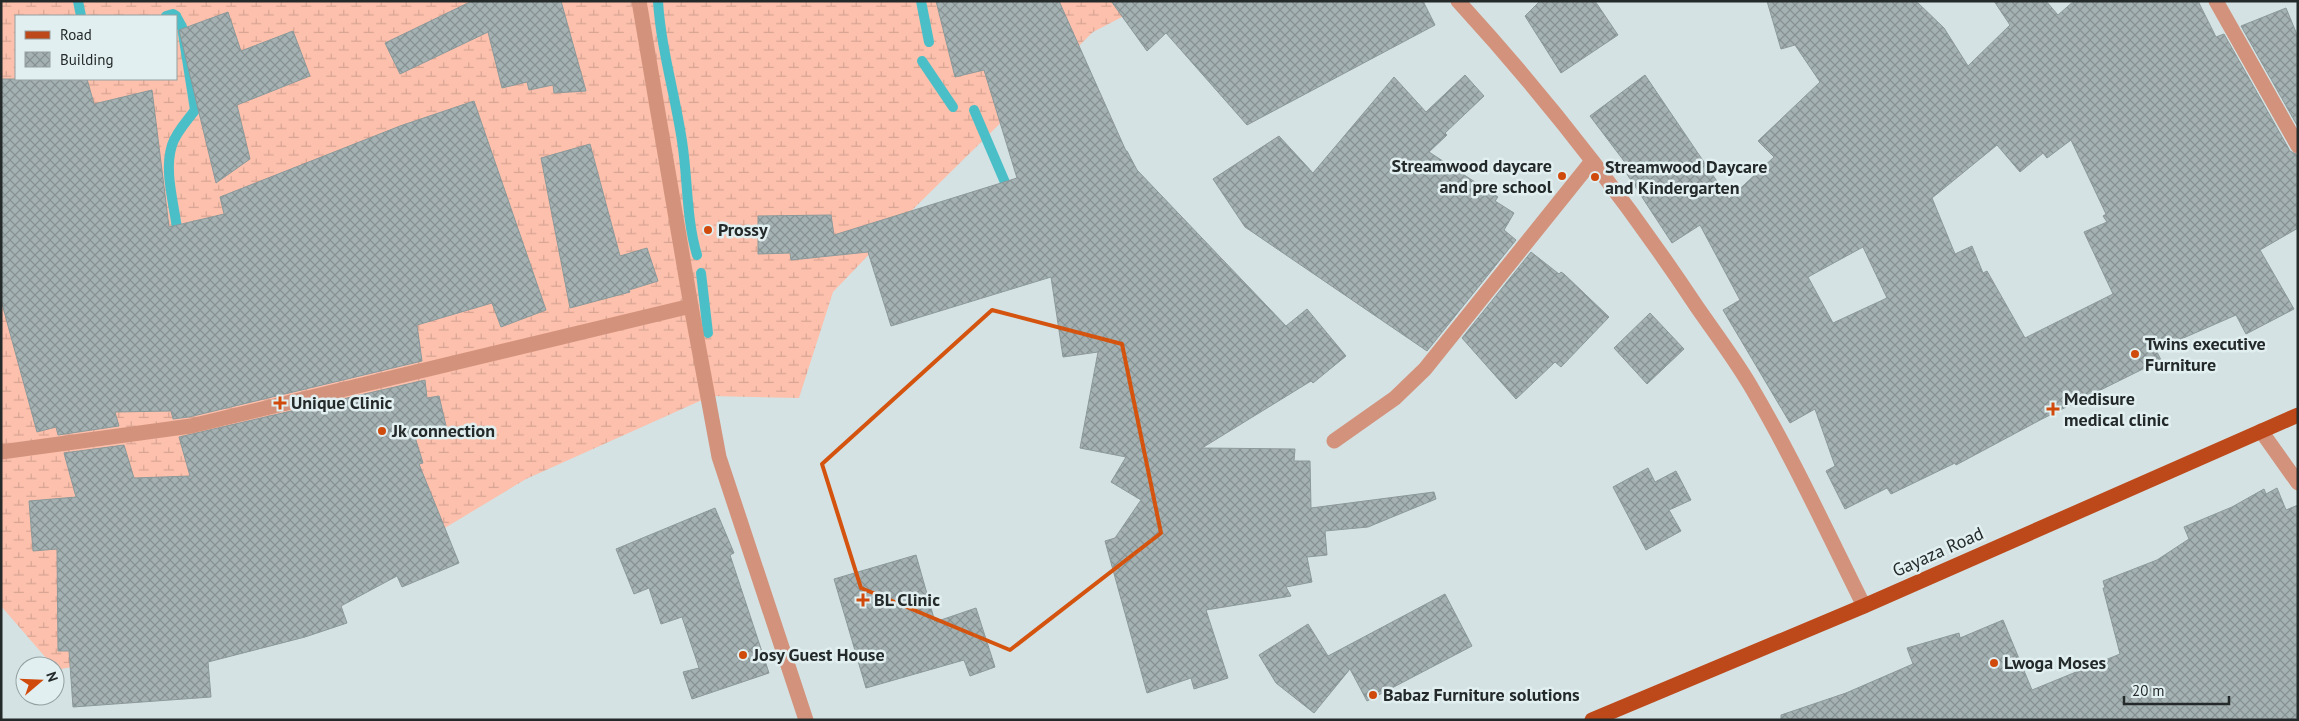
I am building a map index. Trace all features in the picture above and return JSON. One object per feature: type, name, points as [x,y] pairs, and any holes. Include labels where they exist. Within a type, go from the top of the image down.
[{"type":"main road","name":"Gayaza Road","points":[[1592,720],[1864,606],[2298,415]]},
{"type":"street","points":[[639,1],[719,457],[806,720]]},
{"type":"street","points":[[1458,1],[1497,44],[1592,161],[1660,252],[1749,384],[1790,455],[1864,606]]},
{"type":"street","points":[[2216,1],[2298,146]]},
{"type":"street","points":[[1334,441],[1395,398],[1425,369],[1592,161]]},
{"type":"street","points":[[1,452],[191,426],[692,306]]},
{"type":"street","points":[[2261,431],[2298,483]]},
{"type":"highlighted area","points":[[992,310],[1122,344],[1161,533],[1010,650],[861,588],[822,464]]},
{"type":"green space","points":[[1,1],[1153,1],[1093,32],[905,217],[833,292],[799,398],[711,396],[526,479],[352,584],[174,647],[65,668],[65,656],[44,656],[1,606]]},
{"type":"building","points":[[472,1],[561,1],[586,91],[554,93],[553,85],[529,90],[527,82],[502,88],[488,32],[400,74],[385,43]]},
{"type":"building","points":[[936,1],[1059,1],[1126,151],[1137,170],[1286,326],[1307,309],[1346,356],[1313,383],[1311,381],[1202,448],[1295,449],[1294,461],[1310,461],[1311,508],[1434,492],[1436,499],[1368,527],[1325,531],[1327,555],[1307,557],[1312,582],[1286,587],[1291,596],[1206,610],[1228,678],[1194,689],[1191,678],[1147,693],[1105,541],[1115,538],[1141,500],[1111,482],[1126,457],[1080,448],[1098,352],[1063,357],[1051,277],[891,326],[868,252],[791,260],[790,253],[758,254],[758,216],[831,215],[834,235],[1017,178],[984,70],[955,77]]},
{"type":"building","points":[[1111,1],[1423,1],[1435,25],[1247,125],[1166,33],[1147,51]]},
{"type":"building","points":[[1540,1],[1595,1],[1618,35],[1561,73],[1525,16]]},
{"type":"building","points":[[1767,1],[1916,1],[1944,28],[1968,66],[2010,25],[1994,1],[2046,1],[2058,15],[2074,1],[2198,1],[2216,37],[2224,34],[2290,151],[2298,155],[2298,228],[2260,250],[2294,309],[2246,334],[2236,315],[2156,350],[2161,360],[2042,419],[1956,465],[1955,463],[1891,494],[1887,488],[1845,509],[1826,471],[1835,466],[1815,409],[1790,423],[1723,310],[1740,300],[1700,225],[1672,243],[1623,168],[1627,165],[1590,116],[1645,75],[1729,199],[1774,157],[1758,141],[1820,82],[1795,45],[1781,49]],"holes":[[[2071,140],[2106,214],[2103,216],[2107,222],[2084,232],[2113,294],[2025,338],[1987,271],[1983,273],[1972,246],[1955,254],[1932,198],[1997,145],[2020,172],[2043,153],[2047,158]],[[1863,247],[1887,298],[1833,323],[1808,277]]]},
{"type":"building","points":[[2286,8],[2298,37],[2298,127],[2241,26]]},
{"type":"building","points":[[228,12],[241,51],[293,31],[310,76],[237,105],[250,159],[216,183],[179,30]]},
{"type":"building","points":[[1465,75],[1484,96],[1445,133],[1447,135],[1429,152],[1498,197],[1495,201],[1514,213],[1504,230],[1516,240],[1427,351],[1245,227],[1213,179],[1279,136],[1313,173],[1394,77],[1426,112]]},
{"type":"building","points":[[1,79],[87,80],[94,104],[152,90],[169,227],[224,214],[220,197],[400,126],[474,101],[546,310],[501,327],[492,303],[417,325],[422,361],[189,417],[173,419],[171,411],[115,412],[119,426],[58,435],[56,427],[37,432],[1,300]]},
{"type":"building","points":[[590,144],[620,256],[647,248],[658,281],[629,290],[630,292],[570,308],[541,158]]},
{"type":"building","points":[[1531,252],[1559,274],[1561,272],[1564,274],[1609,317],[1561,367],[1555,362],[1516,399],[1462,338]]},
{"type":"building","points":[[1650,313],[1684,349],[1647,384],[1614,348]]},
{"type":"building","points":[[425,380],[427,398],[439,396],[447,430],[415,437],[423,463],[419,464],[459,563],[402,587],[397,576],[341,606],[347,623],[305,637],[208,662],[211,697],[73,707],[69,651],[58,651],[57,549],[33,551],[29,501],[76,497],[64,453],[124,445],[134,478],[190,476],[179,437]]},
{"type":"building","points":[[1648,468],[1655,482],[1676,471],[1691,500],[1669,510],[1681,531],[1646,550],[1613,487]]},
{"type":"building","points":[[2277,488],[2286,510],[2298,505],[2298,720],[1781,720],[1781,715],[1846,693],[1913,664],[1907,648],[1959,633],[1960,638],[2003,620],[2032,690],[2120,654],[2103,588],[2105,588],[2103,581],[2157,560],[2189,539],[2184,527],[2232,507],[2264,489],[2266,494]]},
{"type":"building","points":[[715,508],[734,553],[730,555],[769,673],[692,699],[683,672],[699,668],[682,617],[661,624],[649,588],[634,594],[616,549]]},
{"type":"building","points":[[916,555],[935,622],[976,608],[995,667],[970,676],[964,660],[866,688],[834,579]]},
{"type":"building","points":[[1445,594],[1472,646],[1367,701],[1350,669],[1314,713],[1276,683],[1259,655],[1308,624],[1328,656]]},
{"type":"waterway","points":[[78,1],[81,15]]},
{"type":"waterway","points":[[658,1],[662,37],[682,141],[689,213],[697,255]]},
{"type":"waterway","points":[[921,1],[929,42]]},
{"type":"waterway","points":[[170,15],[174,15]]},
{"type":"waterway","points":[[178,20],[182,27],[195,110],[176,136],[170,156],[169,179],[178,238]]},
{"type":"waterway","points":[[922,61],[953,107]]},
{"type":"waterway","points":[[974,110],[1010,194]]},
{"type":"waterway","points":[[701,273],[708,333]]},
{"type":"place","name":"Streamwood daycare and pre school","points":[[1562,176]]},
{"type":"place","name":"Streamwood Daycare and Kindergarten","points":[[1595,177]]},
{"type":"place","name":"Prossy","points":[[708,230]]},
{"type":"place","name":"Twins executive Furniture","points":[[2135,354]]},
{"type":"place","name":"Unique Clinic","points":[[280,403]]},
{"type":"place","name":"Medisure medical clinic","points":[[2053,409]]},
{"type":"place","name":"Jk connection","points":[[382,431]]},
{"type":"place","name":"BL Clinic","points":[[863,600]]},
{"type":"place","name":"Josy Guest House","points":[[743,655]]},
{"type":"place","name":"Lwoga Moses","points":[[1994,663]]},
{"type":"place","name":"Babaz Furniture solutions","points":[[1373,695]]}]
